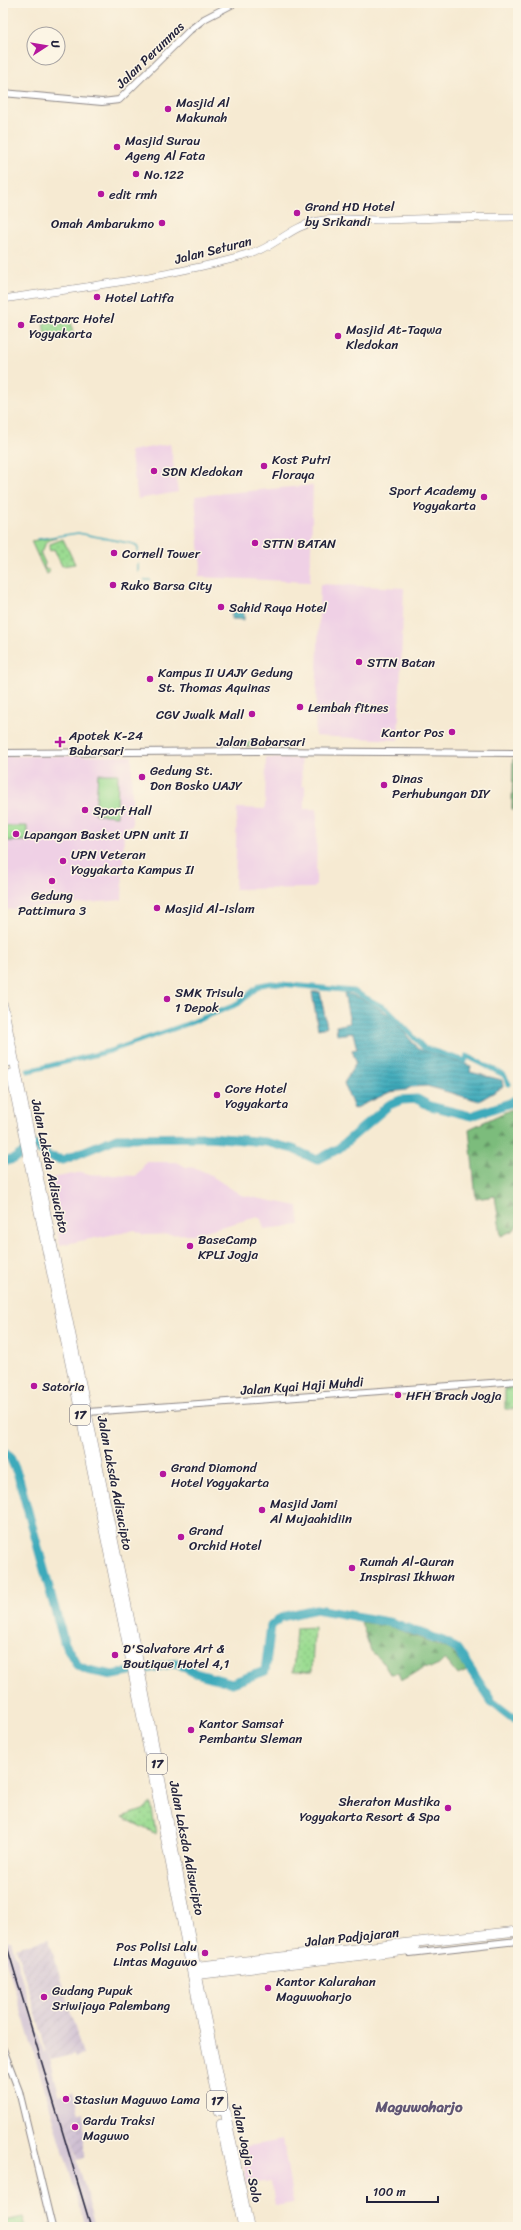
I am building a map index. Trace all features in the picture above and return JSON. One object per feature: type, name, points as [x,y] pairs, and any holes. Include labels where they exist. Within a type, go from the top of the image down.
[{"type":"highway","name":"Jalan Laksda Adisucipto","points":[[3,1006],[27,1136]]},
{"type":"highway","name":"Jalan Laksda Adisucipto","points":[[3,1038],[27,1136],[88,1412],[134,1661]]},
{"type":"highway","name":"Jalan Laksda Adisucipto","points":[[34,1167],[193,1948],[194,1971]]},
{"type":"highway","name":"Jalan Laksda Adisucipto","points":[[139,1686],[194,1971]]},
{"type":"highway","name":"Jalan Padjajaran","points":[[280,1961],[412,1941],[518,1931]]},
{"type":"highway","name":"Jalan Padjajaran","points":[[194,1971],[269,1962],[455,1946],[518,1937]]},
{"type":"highway","points":[[193,1948],[203,1960],[218,1968],[203,1988],[202,1997]]},
{"type":"highway","name":"Jalan Jogja - Solo","points":[[194,1971],[202,1997],[249,2227]]},
{"type":"highway","name":"Jalan Jogja - Solo","points":[[194,1971],[243,2227]]},
{"type":"main road","name":"Jalan Seturan","points":[[3,299],[154,275],[246,256],[270,246],[296,228],[318,221],[340,218],[382,220],[518,217]]},
{"type":"street","name":"Jalan Perumnas","points":[[3,93],[102,102],[119,100],[190,30],[204,19],[235,3]]},
{"type":"street","name":"Jalan Babarsari","points":[[3,753],[235,751],[518,753]]},
{"type":"street","name":"Jalan Kyai Haji Muhdi","points":[[88,1412],[518,1381]]},
{"type":"street","points":[[412,1941],[518,1927]]},
{"type":"street","points":[[455,1946],[518,1941]]},
{"type":"street","points":[[3,2049],[19,2091],[52,2227]]},
{"type":"shaded area","name":"SDN Kledokan","points":[[170,444],[178,492],[138,499],[130,451]]},
{"type":"shaded area","name":"STTN BATAN","points":[[313,485],[310,582],[198,577],[201,568],[195,496]]},
{"type":"shaded area","name":"STTN Batan","points":[[320,584],[404,588],[398,740],[315,736]]},
{"type":"shaded area","name":"UPN Veteran Yogyakarta Kampus II","points":[[3,756],[132,756],[132,826],[124,827],[122,900],[3,910]]},
{"type":"shaded area","points":[[266,758],[301,759],[302,786],[305,786],[305,809],[317,809],[316,885],[314,888],[235,889],[237,808],[265,809]]},
{"type":"shaded area","points":[[146,1162],[177,1162],[186,1167],[196,1168],[207,1173],[241,1195],[298,1206],[300,1225],[264,1229],[261,1219],[257,1217],[194,1234],[144,1235],[135,1230],[60,1245],[47,1179],[83,1172],[85,1174],[137,1176]]},
{"type":"shaded area","points":[[3,1926],[7,1941],[11,1941],[44,2054],[48,2051],[59,2094],[73,2091],[79,2113],[65,2117],[96,2227],[86,2227],[3,1950]]},
{"type":"shaded area","points":[[49,1939],[83,2055],[75,2057],[74,2054],[51,2060],[48,2051],[45,2052],[42,2034],[16,1948]]},
{"type":"shaded area","points":[[84,2111],[84,2158],[78,2160],[65,2116]]},
{"type":"shaded area","points":[[283,2140],[293,2203],[275,2206],[271,2181],[247,2184],[241,2147]]},
{"type":"green space","points":[[71,319],[73,336],[46,340],[43,323]]},
{"type":"green space","points":[[57,537],[46,542],[43,550],[40,552],[45,563],[44,569],[49,569],[49,573],[46,574],[31,541]]},
{"type":"green space","points":[[63,539],[75,564],[62,566],[54,549],[50,551],[50,544]]},
{"type":"green space","points":[[227,742],[235,742],[237,745],[251,742],[252,746],[227,747],[225,744]]},
{"type":"green space","points":[[513,759],[518,759],[518,810],[512,810]]},
{"type":"green space","points":[[98,774],[118,774],[117,816],[95,814]]},
{"type":"green space","name":"Lapangan Basket UPN unit II","points":[[5,826],[27,826],[27,841],[5,841]]},
{"type":"green space","points":[[518,1106],[518,1223],[514,1230],[501,1236],[495,1196],[476,1199],[469,1129]]},
{"type":"green space","points":[[518,1382],[518,1409],[505,1409],[505,1383]]},
{"type":"green space","points":[[361,1622],[389,1626],[451,1650],[467,1671],[458,1675],[445,1659],[439,1665],[432,1668],[425,1667],[402,1680],[399,1673],[390,1674],[381,1660],[371,1651]]},
{"type":"green space","points":[[314,1627],[312,1671],[293,1672],[296,1628]]},
{"type":"green space","points":[[151,1803],[156,1834],[122,1817],[143,1810]]},
{"type":"green space","points":[[3,2214],[5,2221],[23,2217],[26,2227],[3,2227]]},
{"type":"water","points":[[232,608],[237,608],[237,612],[244,612],[244,620],[231,619]]},
{"type":"water","points":[[312,992],[320,992],[327,1027],[318,1029]]},
{"type":"water","points":[[344,993],[353,995],[372,1004],[391,1016],[418,1049],[471,1066],[470,1072],[502,1080],[503,1087],[479,1101],[427,1086],[411,1087],[406,1090],[390,1092],[354,1109],[344,1083],[356,1062],[352,1050],[357,1049],[353,1033],[337,1035],[336,1026],[350,1023]]},
{"type":"waterway","points":[[38,539],[78,533],[134,544],[138,547],[138,554]]},
{"type":"waterway","points":[[138,564],[138,572]]},
{"type":"waterway","points":[[145,580],[150,580]]},
{"type":"waterway","points":[[28,1071],[110,1051],[190,1023],[238,1004],[260,985],[271,983],[353,991],[387,1009],[424,1048],[465,1061],[467,1056],[504,1075],[509,1084]]},
{"type":"waterway","points":[[3,1162],[14,1159],[34,1145],[50,1157],[63,1160],[117,1138],[210,1137],[266,1142],[293,1149],[317,1160],[338,1149],[389,1105],[401,1100],[417,1099],[430,1106],[471,1116],[510,1103],[518,1098]]},
{"type":"waterway","points":[[3,1452],[10,1457],[18,1475],[64,1642],[77,1665],[87,1670],[113,1675],[177,1663],[195,1673],[232,1683],[265,1671],[271,1626],[281,1617],[316,1609],[393,1623],[443,1641],[457,1649],[492,1702],[510,1716],[518,1719]]},
{"type":"railway","points":[[3,1933],[91,2227]]},
{"type":"place","name":"Masjid Al Makunah","points":[[168,109]]},
{"type":"place","name":"Masjid Surau Ageng Al Fata","points":[[117,147]]},
{"type":"place","name":"No.122","points":[[136,174]]},
{"type":"place","name":"edit rmh","points":[[101,194]]},
{"type":"place","name":"Grand HD Hotel by Srikandi","points":[[297,213]]},
{"type":"place","name":"Omah Ambarukmo","points":[[162,223]]},
{"type":"place","name":"Hotel Latifa","points":[[97,297]]},
{"type":"place","name":"Eastparc Hotel Yogyakarta","points":[[21,325]]},
{"type":"place","name":"Masjid At-Taqwa Kledokan","points":[[338,336]]},
{"type":"place","name":"Kost Putri Floraya","points":[[264,466]]},
{"type":"place","name":"SDN Kledokan","points":[[154,471]]},
{"type":"place","name":"Sport Academy Yogyakarta","points":[[484,497]]},
{"type":"place","name":"STTN BATAN","points":[[255,543]]},
{"type":"place","name":"Cornell Tower","points":[[114,553]]},
{"type":"place","name":"Ruko Barsa City","points":[[113,585]]},
{"type":"place","name":"Sahid Raya Hotel","points":[[221,607]]},
{"type":"place","name":"STTN Batan","points":[[359,662]]},
{"type":"place","name":"Kampus II UAJY Gedung St. Thomas Aquinas","points":[[150,679]]},
{"type":"place","name":"Lembah fitnes","points":[[300,707]]},
{"type":"place","name":"CGV Jwalk Mall","points":[[252,714]]},
{"type":"place","name":"Kantor Pos","points":[[452,732]]},
{"type":"place","name":"Apotek K-24 Babarsari","points":[[60,742]]},
{"type":"place","name":"Gedung St. Don Bosko UAJY","points":[[142,777]]},
{"type":"place","name":"Dinas Perhubungan DIY","points":[[384,785]]},
{"type":"place","name":"Sport Hall","points":[[85,810]]},
{"type":"place","name":"Lapangan Basket UPN unit II","points":[[16,834]]},
{"type":"place","name":"UPN Veteran Yogyakarta Kampus II","points":[[63,861]]},
{"type":"place","name":"Gedung Pattimura 3","points":[[52,881]]},
{"type":"place","name":"Masjid Al-Islam","points":[[157,908]]},
{"type":"place","name":"SMK Trisula 1 Depok","points":[[167,999]]},
{"type":"place","name":"Core Hotel Yogyakarta","points":[[217,1095]]},
{"type":"place","name":"BaseCamp KPLI Jogja","points":[[190,1246]]},
{"type":"place","name":"Satoria","points":[[34,1386]]},
{"type":"place","name":"HFH Brach Jogja","points":[[398,1395]]},
{"type":"place","name":"Grand Diamond Hotel Yogyakarta","points":[[163,1474]]},
{"type":"place","name":"Masjid Jami Al Mujaahidiin","points":[[262,1510]]},
{"type":"place","name":"Grand Orchid Hotel","points":[[181,1537]]},
{"type":"place","name":"Rumah Al-Quran Inspirasi Ikhwan","points":[[352,1568]]},
{"type":"place","name":"D'Salvatore Art & Boutique Hotel 4,1","points":[[115,1655]]},
{"type":"place","name":"Kantor Samsat Pembantu Sleman","points":[[191,1730]]},
{"type":"place","name":"Sheraton Mustika Yogyakarta Resort & Spa","points":[[448,1808]]},
{"type":"place","name":"Pos Polisi Lalu Lintas Maguwo","points":[[205,1953]]},
{"type":"place","name":"Kantor Kalurahan Maguwoharjo","points":[[268,1988]]},
{"type":"place","name":"Gudang Pupuk Sriwijaya Palembang","points":[[44,1997]]},
{"type":"place","name":"Stasiun Maguwo Lama","points":[[66,2099]]},
{"type":"place","name":"Gardu Traksi Maguwo","points":[[75,2127]]},
{"type":"district","name":"Maguwoharjo","points":[[419,2107]]}]
